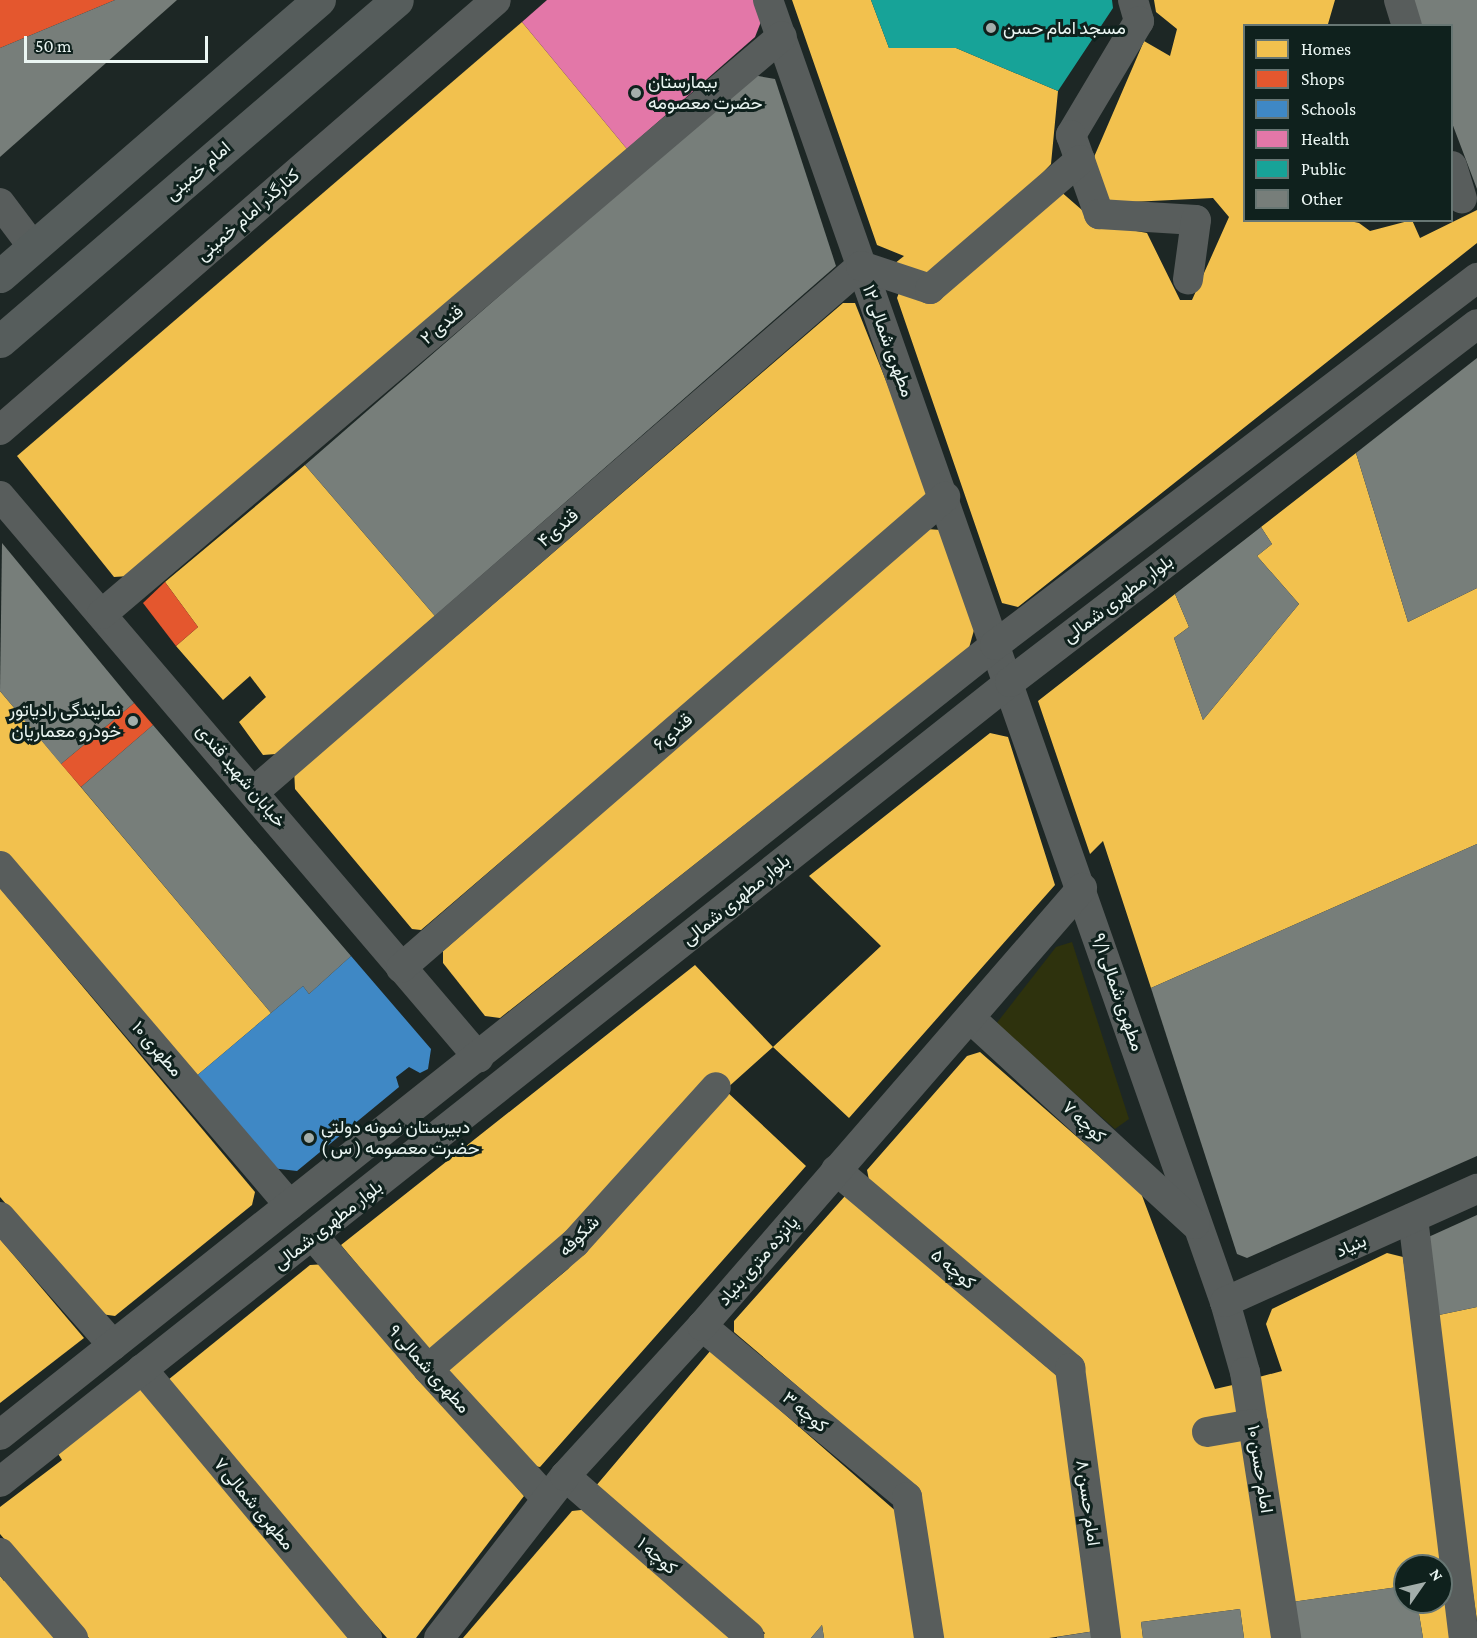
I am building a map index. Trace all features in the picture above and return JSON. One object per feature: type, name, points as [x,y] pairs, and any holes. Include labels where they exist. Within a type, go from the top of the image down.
[{"type":"main road","points":[[0,276],[319,0]]},
{"type":"main road","name":"امام خمینی","points":[[0,341],[397,0]]},
{"type":"street","name":"کنارگذر امام خمینی","points":[[0,430],[496,0]]},
{"type":"street","name":"مطهری شمالی ۱۲","points":[[768,0],[1010,682]]},
{"type":"street","points":[[1133,0],[1139,21],[1071,135],[1099,214],[1196,220],[1188,279]]},
{"type":"street","points":[[1399,0],[1406,24]]},
{"type":"street","name":"قندی ۲","points":[[102,614],[782,36]]},
{"type":"street","points":[[861,266],[930,289],[1080,160]]},
{"type":"street","points":[[1453,169],[1462,198]]},
{"type":"street","points":[[0,203],[33,246]]},
{"type":"street","name":"قندی۴","points":[[255,791],[861,266]]},
{"type":"street","name":"بلوار مطهری شمالی","points":[[0,1435],[479,1058],[995,645],[1477,278]]},
{"type":"street","name":"بلوار مطهری شمالی","points":[[0,1482],[314,1237],[1010,682],[1477,324]]},
{"type":"street","name":"خیابان شهید قندی","points":[[0,496],[255,791],[401,968],[479,1058]]},
{"type":"street","name":"قندی۶","points":[[401,968],[945,497]]},
{"type":"street","name":"مطهری شمالی ۹/۱","points":[[1010,682],[1225,1302]]},
{"type":"street","name":"مطهری ۱۰","points":[[0,866],[290,1205]]},
{"type":"street","name":"پانزده متری بنیاد","points":[[439,1638],[556,1488],[702,1326],[1082,888]]},
{"type":"street","name":"کوچه ۷","points":[[970,1018],[1198,1227]]},
{"type":"street","name":"شکوفه","points":[[428,1369],[575,1243],[716,1087]]},
{"type":"street","name":"کوچه ۵","points":[[836,1170],[1070,1368]]},
{"type":"street","name":"بنیاد","points":[[1225,1302],[1477,1189]]},
{"type":"street","points":[[0,1217],[113,1345]]},
{"type":"street","points":[[1413,1218],[1464,1638]]},
{"type":"street","name":"مطهری شمالی ۹","points":[[314,1237],[428,1369],[556,1488]]},
{"type":"street","name":"امام حسن ۱۰","points":[[1225,1302],[1245,1372],[1286,1638]]},
{"type":"street","name":"کوچه ۳","points":[[702,1326],[907,1497],[929,1638]]},
{"type":"street","name":"امام حسن ۸","points":[[1070,1368],[1106,1638]]},
{"type":"street","name":"مطهری شمالی ۷","points":[[142,1369],[367,1638]]},
{"type":"street","points":[[1207,1432],[1253,1424]]},
{"type":"street","name":"کوچه ۱","points":[[556,1488],[749,1636]]},
{"type":"street","points":[[0,1553],[73,1638]]},
{"type":"green space","points":[[1072,942],[1129,1119],[1115,1129],[996,1024],[1056,947]]},
{"type":"building: Homes","points":[[792,0],[871,0],[889,48],[956,48],[1058,91],[1051,164],[1015,202],[1059,190],[1098,224],[1147,233],[1180,300],[1192,300],[1229,217],[1213,198],[1110,203],[1094,157],[1144,41],[1170,56],[1177,29],[1156,12],[1154,0],[1335,0],[1328,24],[1243,24],[1243,222],[1354,222],[1370,231],[1413,222],[1420,238],[1477,210],[1477,243],[1018,607],[1002,603],[897,298],[901,287],[894,264],[904,256],[877,245]]},
{"type":"building: Homes","points":[[522,22],[627,149],[129,576],[114,577],[17,456]]},
{"type":"building: Homes","points":[[843,303],[855,303],[928,486],[926,498],[421,930],[412,929],[295,789],[294,769],[383,699]]},
{"type":"building: Homes","points":[[1356,453],[1408,622],[1477,588],[1477,844],[1151,988],[1103,841],[1090,854],[1038,701],[1175,594],[1189,627],[1174,638],[1203,720],[1299,604],[1257,556],[1272,544],[1261,527]]},
{"type":"building: Homes","points":[[305,465],[435,616],[276,754],[263,755],[239,722],[266,697],[250,676],[223,700],[176,646],[198,627],[165,582]]},
{"type":"building: Homes","points":[[926,529],[941,530],[974,630],[969,648],[500,1018],[485,1016],[443,963],[443,951]]},
{"type":"building: Homes","points":[[0,691],[271,1013],[194,1078],[0,851]]},
{"type":"building: Homes","points":[[990,733],[1008,737],[1055,885],[849,1118],[773,1047],[881,946],[809,876]]},
{"type":"building: Homes","points":[[0,888],[255,1192],[252,1205],[115,1316],[101,1314],[0,1197]]},
{"type":"building: Homes","points":[[695,965],[773,1047],[559,1242],[430,1352],[341,1245]]},
{"type":"building: Homes","points":[[980,1052],[1141,1193],[1215,1389],[1237,1384],[1273,1638],[1244,1638],[1240,1609],[1141,1622],[1143,1638],[1119,1638],[1078,1359],[869,1180],[867,1170],[967,1056]]},
{"type":"building: Homes","points":[[725,1090],[806,1166],[540,1467],[529,1465],[446,1371],[568,1269]]},
{"type":"building: Homes","points":[[845,1196],[1061,1379],[1095,1631],[1049,1638],[941,1638],[919,1490],[734,1332],[734,1321]]},
{"type":"building: Homes","points":[[0,1239],[84,1338],[0,1403]]},
{"type":"building: Homes","points":[[1387,1253],[1403,1257],[1442,1554],[1393,1554],[1393,1588],[1292,1602],[1259,1377],[1282,1371],[1266,1324],[1272,1309]]},
{"type":"building: Homes","points":[[327,1264],[524,1496],[416,1638],[387,1638],[163,1384],[310,1265]]},
{"type":"building: Homes","points":[[1477,1307],[1477,1621],[1434,1316]]},
{"type":"building: Homes","points":[[711,1350],[898,1513],[917,1638],[824,1638],[822,1625],[811,1638],[761,1638],[765,1633],[595,1487]]},
{"type":"building: Homes","points":[[138,1381],[356,1638],[89,1638],[0,1534],[0,1507],[62,1460],[55,1449]]},
{"type":"building: Homes","points":[[590,1509],[730,1638],[463,1638],[572,1511]]},
{"type":"building: Homes","points":[[0,1576],[4,1581],[10,1576],[59,1638],[0,1638]]},
{"type":"building: Homes","points":[[1419,1614],[1450,1614],[1453,1638],[1423,1638]]},
{"type":"building: Shops","points":[[0,0],[115,0],[0,48]]},
{"type":"building: Shops","points":[[165,582],[198,627],[176,646],[143,603]]},
{"type":"building: Shops","points":[[134,703],[153,725],[81,787],[61,764]]},
{"type":"building: Schools","points":[[351,956],[431,1049],[428,1069],[420,1073],[409,1067],[396,1077],[399,1087],[297,1171],[271,1168],[194,1078],[303,986],[309,994]]},
{"type":"building: Health","name":"بیمارستان حضرت معصومه","points":[[547,0],[758,0],[764,14],[755,37],[627,149],[522,22]]},
{"type":"building: Public","name":"مسجد امام حسن","points":[[871,0],[1112,0],[1113,8],[1058,91],[956,48],[889,48]]},
{"type":"building: Other","points":[[115,0],[177,0],[0,157],[0,48]]},
{"type":"building: Other","points":[[1410,0],[1477,0],[1477,189],[1453,126],[1453,24],[1416,24]]},
{"type":"building: Other","points":[[753,75],[775,79],[836,266],[435,616],[305,465]]},
{"type":"building: Other","points":[[1477,358],[1477,588],[1408,622],[1356,453]]},
{"type":"building: Other","points":[[1261,527],[1272,544],[1257,556],[1299,604],[1203,720],[1174,638],[1189,627],[1175,594]]},
{"type":"building: Other","points":[[2,543],[134,703],[61,764],[0,691]]},
{"type":"building: Other","points":[[153,725],[351,956],[309,994],[303,986],[271,1013],[81,787]]},
{"type":"building: Other","points":[[1477,844],[1477,1156],[1247,1258],[1237,1254],[1151,988]]},
{"type":"building: Other","points":[[1477,1215],[1477,1307],[1434,1316],[1424,1239]]},
{"type":"building: Other","points":[[1393,1588],[1393,1614],[1419,1614],[1423,1638],[1298,1638],[1292,1602]]},
{"type":"building: Other","points":[[1240,1609],[1244,1638],[1143,1638],[1141,1622]]},
{"type":"building: Other","points":[[822,1625],[824,1638],[811,1638]]},
{"type":"building: Other","points":[[1095,1631],[1096,1638],[1057,1638],[1057,1637]]},
{"type":"place","name":"مسجد امام حسن","points":[[991,28]]},
{"type":"place","name":"بیمارستان حضرت معصومه","points":[[636,93]]},
{"type":"place","name":"نمایندگی رادیاتور خودرو معماریان","points":[[133,721]]},
{"type":"place","name":"دبیرستان نمونه دولتی حضرت معصومه ( س )","points":[[309,1138]]}]
